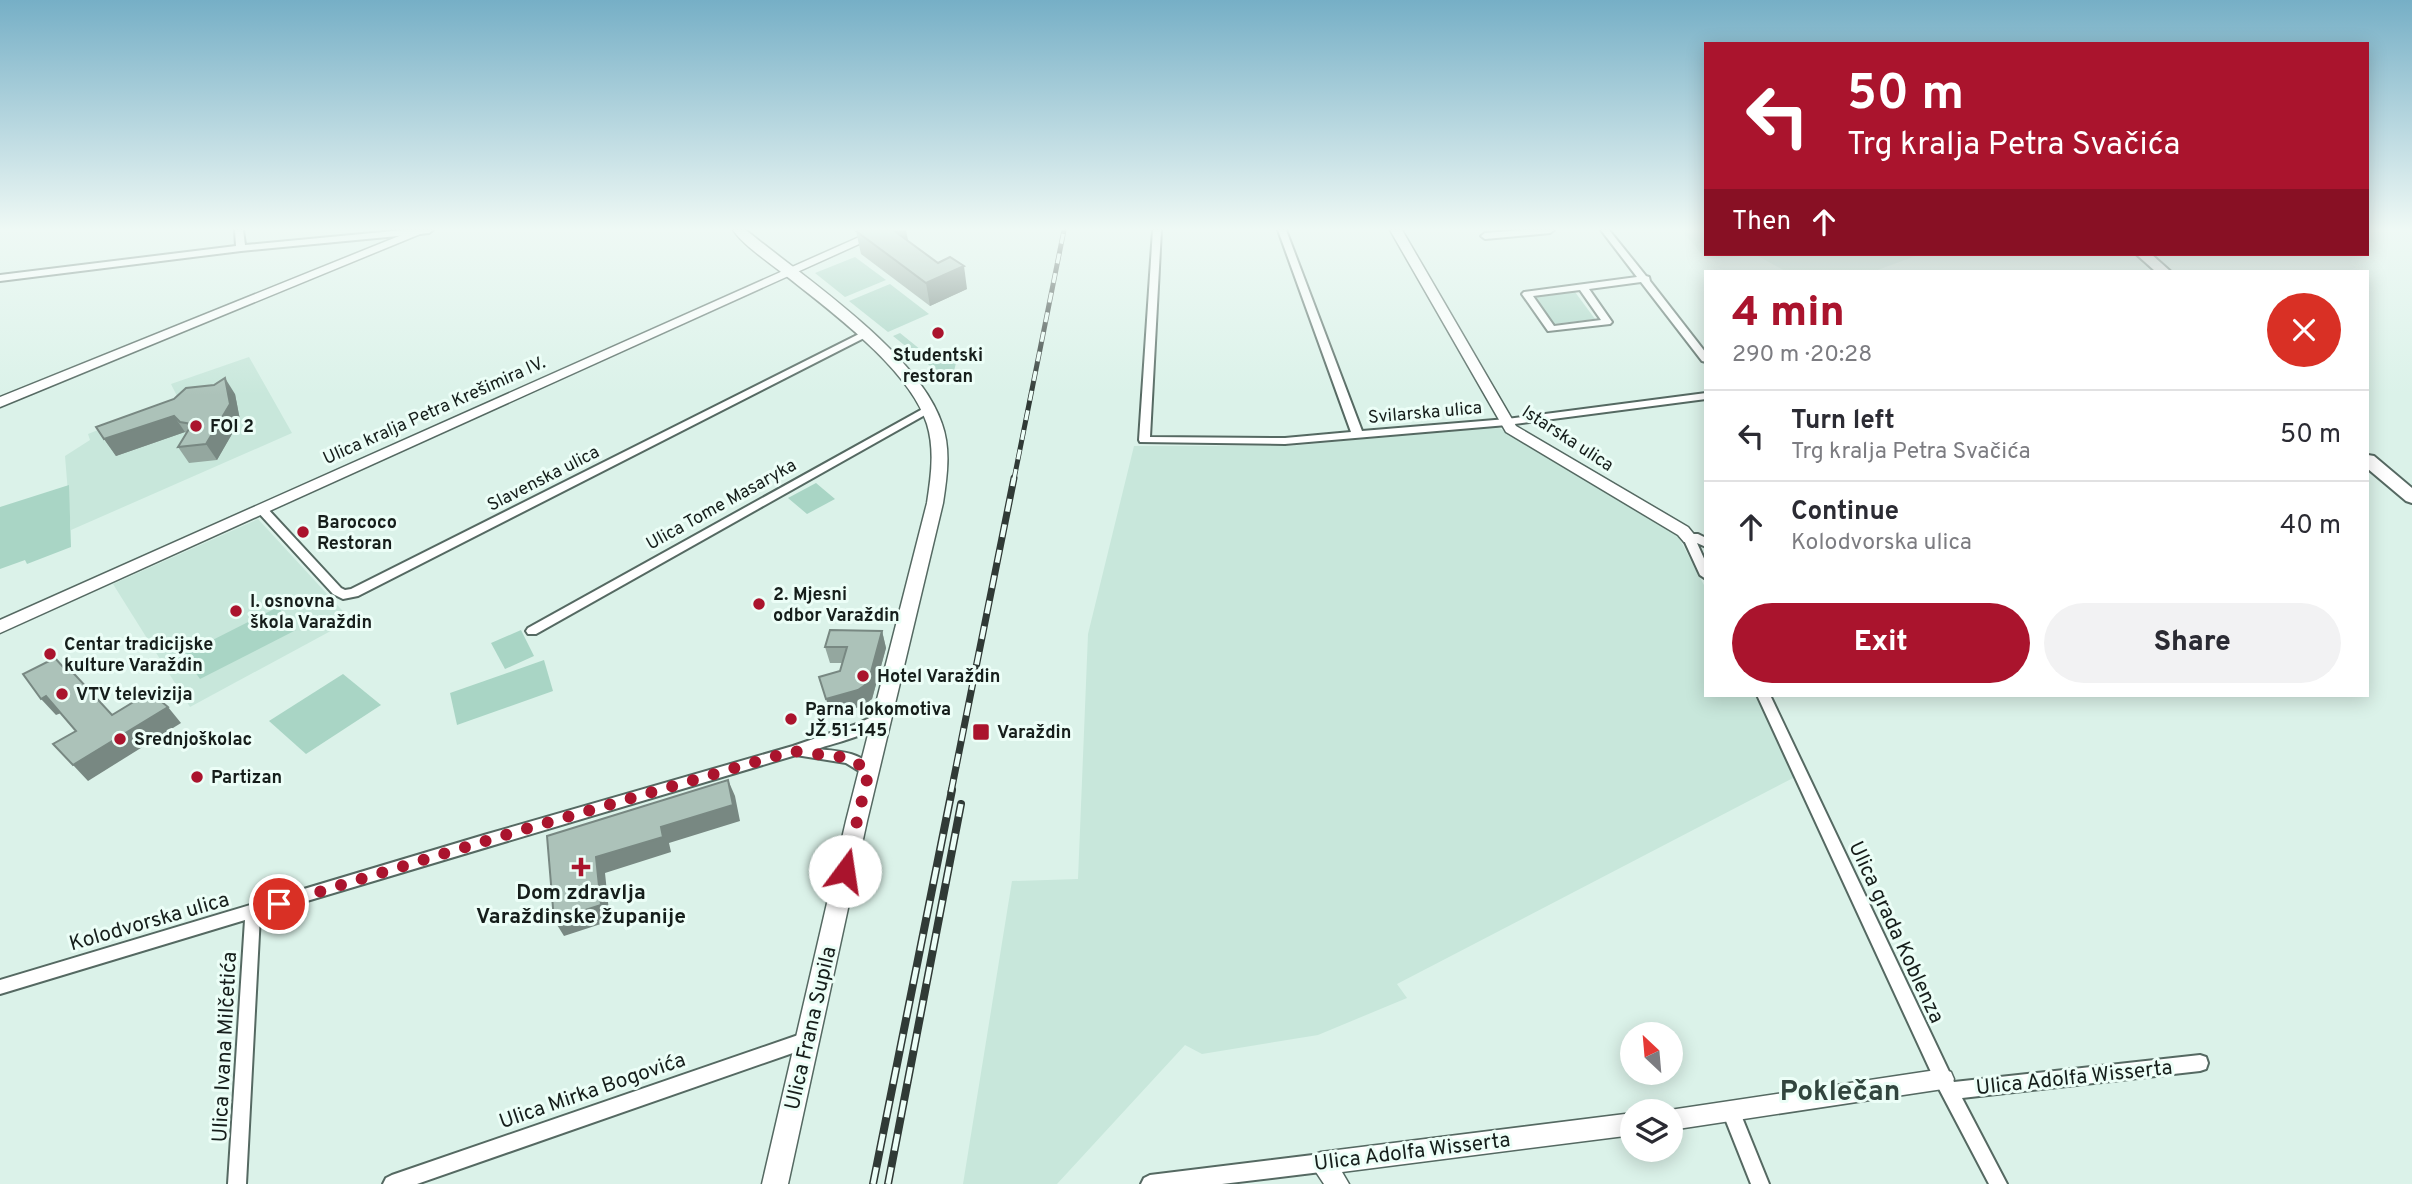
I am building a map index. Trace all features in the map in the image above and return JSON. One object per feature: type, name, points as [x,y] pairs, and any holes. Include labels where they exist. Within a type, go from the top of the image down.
[{"type":"main road","points":[[0,402],[289,285]]},
{"type":"main road","points":[[804,285],[863,335],[902,373],[928,409]]},
{"type":"main road","name":"Ulica Frana Supila","points":[[775,1184],[845,871],[927,532],[940,463],[936,431],[928,409]]},
{"type":"main road","points":[[2369,455],[2398,485]]},
{"type":"main road","points":[[2369,461],[2412,497]]},
{"type":"street","name":"Ulica kralja Petra Krešimira IV.","points":[[0,627],[759,285]]},
{"type":"street","points":[[1144,440],[1154,285]]},
{"type":"street","points":[[1302,285],[1358,435]]},
{"type":"street","name":"Istarska ulica","points":[[1428,285],[1511,429],[1683,531],[1689,538]]},
{"type":"street","points":[[1583,288],[1608,322],[1551,329],[1527,294],[1602,285]]},
{"type":"street","points":[[1651,285],[1704,356]]},
{"type":"street","name":"Slavenska ulica","points":[[262,510],[337,591],[343,595],[354,593],[863,335]]},
{"type":"street","name":"Svilarska ulica","points":[[1144,440],[1285,441],[1507,422],[1704,396]]},
{"type":"street","name":"Ulica Tome Masaryka","points":[[532,631],[928,409]]},
{"type":"street","points":[[1704,542],[1698,538],[1689,538],[1704,571]]},
{"type":"street","name":"Ulica grada Koblenza","points":[[1764,697],[1946,1085],[1998,1184]]},
{"type":"street","points":[[793,751],[862,728],[882,717]]},
{"type":"street","points":[[793,751],[849,758],[869,771]]},
{"type":"street","name":"Kolodvorska ulica","points":[[0,987],[793,751]]},
{"type":"street","name":"Ulica Ivana Milčetića","points":[[236,1184],[253,912]]},
{"type":"street","name":"Ulica Mirka Bogovića","points":[[392,1184],[807,1040]]},
{"type":"street","name":"Ulica Adolfa Wisserta","points":[[1683,1117],[1946,1085],[2200,1063]]},
{"type":"street","points":[[1731,1111],[1760,1184]]},
{"type":"street","name":"Ulica Adolfa Wisserta","points":[[1150,1184],[1620,1126]]},
{"type":"street","points":[[1321,1163],[1338,1184]]},
{"type":"shaded area","points":[[830,285],[873,285],[845,297]]},
{"type":"shaded area","points":[[892,285],[929,314],[888,332],[849,301]]},
{"type":"shaded area","points":[[1575,292],[1595,319],[1554,324],[1536,297]]},
{"type":"shaded area","points":[[900,333],[937,363],[956,363],[952,379],[949,381],[893,336]]},
{"type":"shaded area","points":[[249,357],[292,433],[71,530],[65,456],[90,440],[88,434],[178,398],[171,384]]},
{"type":"shaded area","points":[[1496,426],[1677,534],[1704,585],[1704,697],[1757,697],[1795,777],[1397,984],[1407,998],[1318,1035],[1202,1054],[1185,1045],[1057,1184],[963,1184],[1012,881],[1078,879],[1088,634],[1134,446],[1291,446]]},
{"type":"shaded area","points":[[816,483],[835,499],[807,514],[788,498]]},
{"type":"shaded area","points":[[69,485],[71,547],[27,564],[25,560],[0,569],[0,507]]},
{"type":"shaded area","name":"I. osnovna škola Varaždin","points":[[258,519],[351,620],[190,707],[113,584]]},
{"type":"shaded area","points":[[278,607],[296,630],[200,679],[183,655]]},
{"type":"shaded area","points":[[521,630],[534,656],[505,669],[491,643]]},
{"type":"shaded area","points":[[544,660],[553,691],[457,725],[450,693]]},
{"type":"shaded area","points":[[343,674],[381,705],[306,754],[269,721]]},
{"type":"building","points":[[225,378],[230,404],[206,444],[178,447],[192,424],[180,422],[174,416],[104,439],[96,427],[174,399],[186,388],[214,385]]},
{"type":"building","points":[[830,630],[882,631],[868,683],[858,690],[826,699],[819,677],[840,671],[847,647],[825,647]]},
{"type":"building","points":[[55,658],[63,667],[66,665],[112,715],[150,692],[168,707],[73,765],[53,744],[76,731],[46,696],[41,699],[23,674]]},
{"type":"building","points":[[728,780],[733,805],[661,827],[663,837],[596,857],[601,905],[554,920],[547,836]]},
{"type":"railway","points":[[1014,479],[1053,285]]},
{"type":"railway","points":[[951,792],[1014,478]]},
{"type":"railway","points":[[873,1184],[952,790]]},
{"type":"railway","points":[[888,1184],[961,804]]},
{"type":"place","name":"Studentski restoran","points":[[938,333]]},
{"type":"place","name":"FOI 2","points":[[196,426]]},
{"type":"place","name":"Barococo Restoran","points":[[303,532]]},
{"type":"place","name":"2. Mjesni odbor Varaždin","points":[[759,604]]},
{"type":"place","name":"I. osnovna škola Varaždin","points":[[236,611]]},
{"type":"place","name":"Centar tradicijske kulture Varaždin","points":[[50,654]]},
{"type":"place","name":"Hotel Varaždin","points":[[863,676]]},
{"type":"place","name":"VTV televizija","points":[[62,694]]},
{"type":"place","name":"Parna lokomotiva JŽ 51-145","points":[[791,719]]},
{"type":"place","name":"Varaždin","points":[[981,732]]},
{"type":"place","name":"Srednjoškolac","points":[[120,739]]},
{"type":"place","name":"Partizan","points":[[197,777]]},
{"type":"place","name":"Dom zdravlja Varaždinske županije","points":[[581,867]]},
{"type":"district","name":"Poklečan","points":[[1840,1090]]},
{"type":"route","points":[[279,904],[793,751],[838,755],[849,758],[869,771],[845,871]]}]
